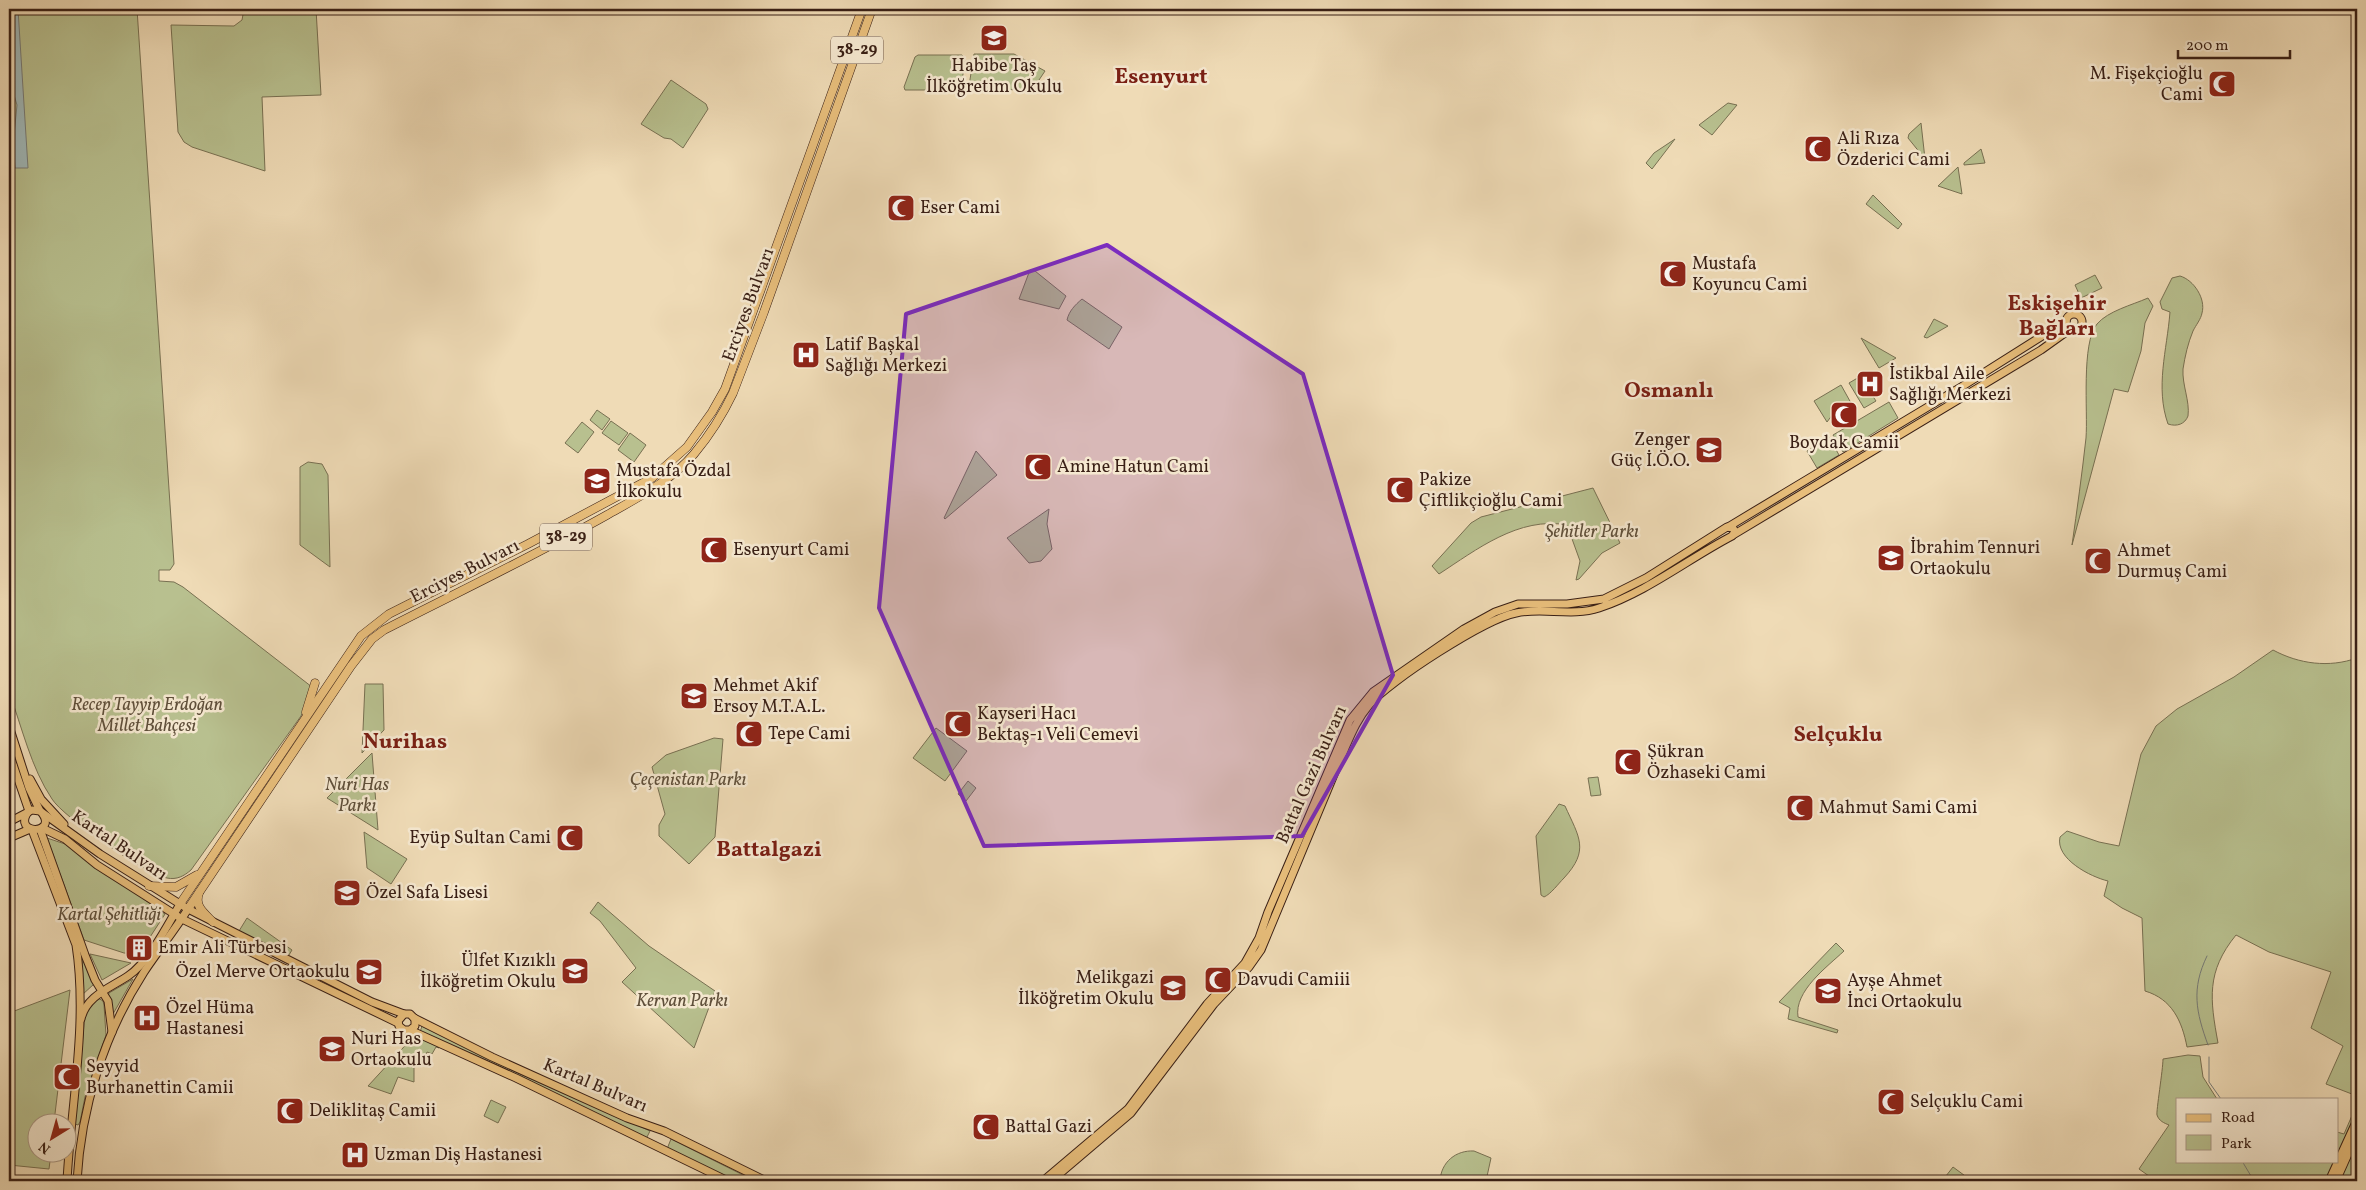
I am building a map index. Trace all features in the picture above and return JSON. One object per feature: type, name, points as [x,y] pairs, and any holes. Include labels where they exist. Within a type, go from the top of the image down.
[{"type":"highway","name":"Erciyes Bulvarı","points":[[180,904],[360,636],[389,614],[528,544],[652,478],[687,447],[712,412],[725,389],[862,9]]},
{"type":"highway","name":"Erciyes Bulvarı","points":[[188,909],[351,666],[372,639],[384,630],[478,581],[534,555],[654,488],[694,455],[727,406],[733,393],[764,312],[872,9]]},
{"type":"highway","points":[[302,723],[315,683]]},
{"type":"highway","points":[[149,886],[176,887],[185,884],[202,871]]},
{"type":"highway","points":[[201,887],[198,904],[212,922]]},
{"type":"main road","points":[[2074,314],[2081,317],[2082,324],[2079,329],[2069,330],[2066,321],[2074,314]]},
{"type":"main road","name":"Battal Gazi Bulvarı","points":[[1043,1181],[1128,1108],[1208,1004],[1245,963],[1259,938],[1268,912],[1346,728],[1360,705],[1373,692],[1464,629],[1495,612],[1518,604],[1567,604],[1604,599],[1646,578],[1966,384],[2066,321]]},
{"type":"main road","name":"Battal Gazi Bulvarı","points":[[1051,1181],[1131,1113],[1214,1004],[1249,967],[1261,950],[1355,725],[1370,704],[1386,688],[1491,621],[1516,612],[1566,612],[1597,609],[1625,598],[1732,536],[2041,350],[2069,330]]},
{"type":"main road","points":[[1727,528],[1725,534],[1732,536]]},
{"type":"main road","points":[[9,726],[22,763],[28,788],[45,821],[36,829],[9,838]]},
{"type":"main road","points":[[9,753],[29,812],[25,821],[36,829],[95,980],[109,1004],[112,1032]]},
{"type":"main road","points":[[22,763],[41,799],[75,835]]},
{"type":"main road","points":[[9,794],[13,764]]},
{"type":"main road","points":[[9,822],[29,812],[41,812]]},
{"type":"main road","name":"Kartal Bulvarı","points":[[41,812],[100,854],[188,909]]},
{"type":"main road","points":[[36,829],[76,945],[79,964],[78,1034],[68,1181]]},
{"type":"main road","name":"Kartal Bulvarı","points":[[36,829],[65,839],[98,865],[182,919]]},
{"type":"main road","points":[[78,1034],[85,1006],[135,970],[180,904]]},
{"type":"main road","points":[[77,1181],[81,1140],[88,1104],[100,1061],[112,1032],[144,973],[188,909],[372,1002],[404,1014],[410,1014],[414,1018],[415,1026],[410,1030],[402,1029],[398,1023],[182,919]]},
{"type":"main road","points":[[398,1023],[404,1014]]},
{"type":"main road","name":"Kartal Bulvarı","points":[[414,1018],[492,1057],[627,1118],[664,1131],[763,1181]]},
{"type":"main road","name":"Kartal Bulvarı","points":[[410,1030],[516,1078],[728,1181]]},
{"type":"main road","points":[[2338,1161],[2357,1120]]},
{"type":"main road","points":[[2336,1181],[2357,1134]]},
{"type":"main road","points":[[2329,1181],[2338,1162]]},
{"type":"highlighted area","points":[[1107,245],[1303,374],[1393,675],[1302,836],[984,846],[879,608],[906,314]]},
{"type":"green space","name":"Recep Tayyip Erdoğan Millet Bahçesi","points":[[9,9],[137,9],[174,564],[170,570],[159,570],[159,581],[174,582],[183,587],[312,687],[301,716],[191,870],[177,878],[167,878],[142,867],[88,831],[59,807],[52,799],[38,774],[9,692]]},
{"type":"green space","points":[[244,9],[316,9],[321,95],[262,97],[265,171],[192,147],[184,142],[178,132],[171,25],[234,26],[242,20]]},
{"type":"green space","points":[[974,54],[1014,54],[1045,71],[1035,86],[1028,90],[971,89],[969,86]]},
{"type":"green space","points":[[918,55],[962,55],[965,58],[961,90],[905,90],[904,87],[915,57]]},
{"type":"green space","points":[[671,80],[706,104],[708,109],[683,148],[671,139],[664,138],[641,124]]},
{"type":"green space","points":[[1728,103],[1737,105],[1712,135],[1699,125]]},
{"type":"green space","points":[[1921,123],[1925,159],[1908,138],[1909,134]]},
{"type":"green space","points":[[1675,139],[1652,169],[1646,163],[1654,153]]},
{"type":"green space","points":[[1981,149],[1985,163],[1964,165],[1964,163]]},
{"type":"green space","points":[[1958,167],[1962,194],[1938,186]]},
{"type":"green space","points":[[1873,195],[1902,224],[1898,229],[1866,204]]},
{"type":"green space","points":[[1030,270],[1035,271],[1066,296],[1059,309],[1019,299]]},
{"type":"green space","points":[[2095,275],[2102,288],[2081,298],[2075,285]]},
{"type":"green space","points":[[2180,276],[2190,282],[2198,291],[2203,308],[2201,318],[2190,340],[2183,369],[2188,416],[2183,423],[2174,425],[2168,424],[2162,396],[2163,368],[2170,312],[2162,309],[2160,302],[2172,278]]},
{"type":"green space","points":[[2148,298],[2153,306],[2145,323],[2141,351],[2128,392],[2114,389],[2072,545],[2086,438],[2086,378],[2092,333],[2097,324],[2107,315]]},
{"type":"green space","points":[[1082,299],[1122,327],[1109,349],[1067,320],[1073,308]]},
{"type":"green space","points":[[1934,319],[1948,326],[1927,338],[1924,337]]},
{"type":"green space","points":[[1861,338],[1896,358],[1879,368]]},
{"type":"green space","points":[[1861,376],[1866,383],[1862,388],[1866,394],[1870,392],[1876,401],[1864,408],[1849,383]]},
{"type":"green space","points":[[1841,385],[1856,412],[1852,414],[1839,406],[1827,422],[1814,401]]},
{"type":"green space","points":[[1889,402],[1898,418],[1843,452],[1833,435]]},
{"type":"green space","points":[[597,410],[610,419],[602,430],[590,420]]},
{"type":"green space","points":[[611,421],[628,433],[619,445],[602,433]]},
{"type":"green space","points":[[582,422],[594,432],[578,453],[565,443]]},
{"type":"green space","points":[[630,433],[646,445],[634,462],[618,450]]},
{"type":"green space","points":[[1829,437],[1839,455],[1817,468],[1807,451]]},
{"type":"green space","points":[[976,451],[997,475],[945,519],[944,518]]},
{"type":"green space","points":[[308,462],[322,464],[328,475],[330,567],[300,545],[300,467]]},
{"type":"green space","name":"Şehitler Parkı","points":[[1593,488],[1620,543],[1602,553],[1579,579],[1576,580],[1580,561],[1567,525],[1532,525],[1515,530],[1483,546],[1439,574],[1432,566],[1471,523],[1481,517]]},
{"type":"green space","points":[[1049,509],[1047,524],[1052,549],[1041,561],[1029,563],[1007,538]]},
{"type":"green space","points":[[2273,650],[2293,659],[2314,663],[2336,663],[2357,658],[2357,1096],[2326,1084],[2343,1046],[2311,1028],[2331,972],[2269,952],[2236,935],[2219,961],[2213,986],[2213,1013],[2218,1043],[2187,1047],[2179,1020],[2169,1005],[2162,999],[2145,991],[2142,918],[2104,896],[2108,881],[2093,876],[2076,866],[2063,853],[2060,845],[2060,837],[2067,831],[2099,842],[2119,846],[2141,754],[2156,726],[2177,709],[2234,677]]},
{"type":"green space","points":[[365,684],[383,684],[384,730],[362,753]]},
{"type":"green space","points":[[936,728],[967,751],[945,781],[913,758]]},
{"type":"green space","name":"Çeçenistan Parkı","points":[[714,738],[723,739],[715,837],[689,864],[659,836],[659,825],[665,814],[652,767],[666,755]]},
{"type":"green space","name":"Nuri Has Parkı","points":[[372,753],[378,830],[327,798]]},
{"type":"green space","points":[[1598,777],[1601,795],[1591,796],[1588,778]]},
{"type":"green space","points":[[968,781],[976,788],[966,801],[958,794]]},
{"type":"green space","points":[[1559,804],[1565,806],[1578,835],[1579,851],[1572,868],[1552,891],[1544,897],[1541,895],[1536,836]]},
{"type":"green space","points":[[364,832],[407,859],[391,884],[367,868]]},
{"type":"green space","name":"Kartal Şehitliği","points":[[47,838],[65,844],[165,914],[139,954],[124,953],[84,940]]},
{"type":"green space","name":"Kervan Parkı","points":[[598,902],[649,946],[715,991],[694,1048],[622,982],[636,968],[600,921],[590,913]]},
{"type":"green space","points":[[247,918],[292,950],[289,955],[239,931]]},
{"type":"green space","points":[[1836,943],[1844,951],[1806,989],[1798,1007],[1798,1017],[1838,1030],[1837,1033],[1788,1019],[1790,1008],[1779,1002]]},
{"type":"green space","points":[[90,954],[131,963],[102,980]]},
{"type":"green space","points":[[82,956],[94,984],[82,995]]},
{"type":"green space","points":[[133,979],[113,1014],[108,996],[109,993]]},
{"type":"green space","points":[[70,990],[55,1112],[28,1112],[28,1162],[50,1162],[49,1169],[9,1165],[9,1013]]},
{"type":"green space","points":[[98,998],[103,1001],[106,1035],[85,1097],[78,1125],[78,1112],[76,1112],[85,1013],[88,1007]]},
{"type":"green space","points":[[422,1026],[650,1131],[646,1139],[501,1067],[420,1032]]},
{"type":"green space","points":[[413,1037],[419,1037],[441,1045],[439,1048],[436,1047],[432,1054],[427,1052],[422,1065],[414,1062],[414,1082],[398,1077],[391,1094],[368,1086]]},
{"type":"green space","points":[[2188,1055],[2200,1056],[2203,1077],[2216,1098],[2176,1098],[2176,1162],[2338,1162],[2338,1132],[2344,1134],[2357,1104],[2357,1181],[2156,1181],[2139,1169],[2169,1125],[2160,1120],[2157,1115],[2163,1059]]},
{"type":"green space","points":[[491,1100],[506,1107],[498,1123],[484,1116]]},
{"type":"green space","points":[[671,1139],[753,1180],[733,1181],[667,1149]]},
{"type":"green space","points":[[1467,1151],[1474,1151],[1491,1158],[1486,1181],[1440,1181],[1443,1168],[1451,1158]]},
{"type":"green space","points":[[1953,1167],[1972,1181],[1942,1181]]},
{"type":"green space","points":[[2003,1179],[2007,1181],[1972,1181]]},
{"type":"water","points":[[9,9],[18,9],[28,168],[15,168],[13,145],[17,105],[11,85],[14,55],[9,33]]},
{"type":"waterway","points":[[2207,956],[2199,979],[2197,1001],[2208,1045]]},
{"type":"waterway","points":[[2209,1057],[2209,1082],[2220,1098]]},
{"type":"waterway","points":[[2243,1162],[2254,1181]]},
{"type":"place","name":"Habibe Taş İlköğretim Okulu","points":[[994,38]]},
{"type":"place","name":"M. Fişekçioğlu Cami","points":[[2222,84]]},
{"type":"place","name":"Ali Rıza Özderici Cami","points":[[1818,149]]},
{"type":"place","name":"Eser Cami","points":[[901,208]]},
{"type":"place","name":"Mustafa Koyuncu Cami","points":[[1673,274]]},
{"type":"place","name":"Latif Başkal Sağlığı Merkezi","points":[[806,355]]},
{"type":"place","name":"İstikbal Aile Sağlığı Merkezi","points":[[1870,384]]},
{"type":"place","name":"Boydak Camii","points":[[1844,415]]},
{"type":"place","name":"Zenger Güç İ.Ö.O.","points":[[1709,450]]},
{"type":"place","name":"Amine Hatun Cami","points":[[1038,467]]},
{"type":"place","name":"Mustafa Özdal İlkokulu","points":[[597,481]]},
{"type":"place","name":"Pakize Çiftlikçioğlu Cami","points":[[1400,490]]},
{"type":"place","name":"Esenyurt Cami","points":[[714,550]]},
{"type":"place","name":"İbrahim Tennuri Ortaokulu","points":[[1891,558]]},
{"type":"place","name":"Ahmet Durmuş Cami","points":[[2098,561]]},
{"type":"place","name":"Mehmet Akif Ersoy M.T.A.L.","points":[[694,696]]},
{"type":"place","name":"Kayseri Hacı Bektaş-ı Veli Cemevi","points":[[958,724]]},
{"type":"place","name":"Tepe Cami","points":[[749,734]]},
{"type":"place","name":"Şükran Özhaseki Cami","points":[[1628,762]]},
{"type":"place","name":"Mahmut Sami Cami","points":[[1800,808]]},
{"type":"place","name":"Eyüp Sultan Cami","points":[[570,838]]},
{"type":"place","name":"Özel Safa Lisesi","points":[[347,893]]},
{"type":"place","name":"Emir Ali Türbesi","points":[[139,948]]},
{"type":"place","name":"Ülfet Kızıklı İlköğretim Okulu","points":[[575,971]]},
{"type":"place","name":"Özel Merve Ortaokulu","points":[[369,972]]},
{"type":"place","name":"Davudi Camiii","points":[[1218,980]]},
{"type":"place","name":"Melikgazi İlköğretim Okulu","points":[[1173,988]]},
{"type":"place","name":"Ayşe Ahmet İnci Ortaokulu","points":[[1828,991]]},
{"type":"place","name":"Özel Hüma Hastanesi","points":[[147,1018]]},
{"type":"place","name":"Nuri Has Ortaokulu","points":[[332,1049]]},
{"type":"place","name":"Seyyid Burhanettin Camii","points":[[67,1077]]},
{"type":"place","name":"Selçuklu Cami","points":[[1891,1102]]},
{"type":"place","name":"Deliklitaş Camii","points":[[290,1111]]},
{"type":"place","name":"Battal Gazi","points":[[986,1127]]},
{"type":"place","name":"Uzman Diş Hastanesi","points":[[355,1155]]},
{"type":"district","name":"Esenyurt","points":[[1161,77]]},
{"type":"district","name":"Eskişehir Bağları","points":[[2057,316]]},
{"type":"district","name":"Osmanlı","points":[[1669,391]]},
{"type":"district","name":"Selçuklu","points":[[1838,735]]},
{"type":"district","name":"Nurihas","points":[[405,742]]},
{"type":"district","name":"Battalgazi","points":[[769,850]]}]
